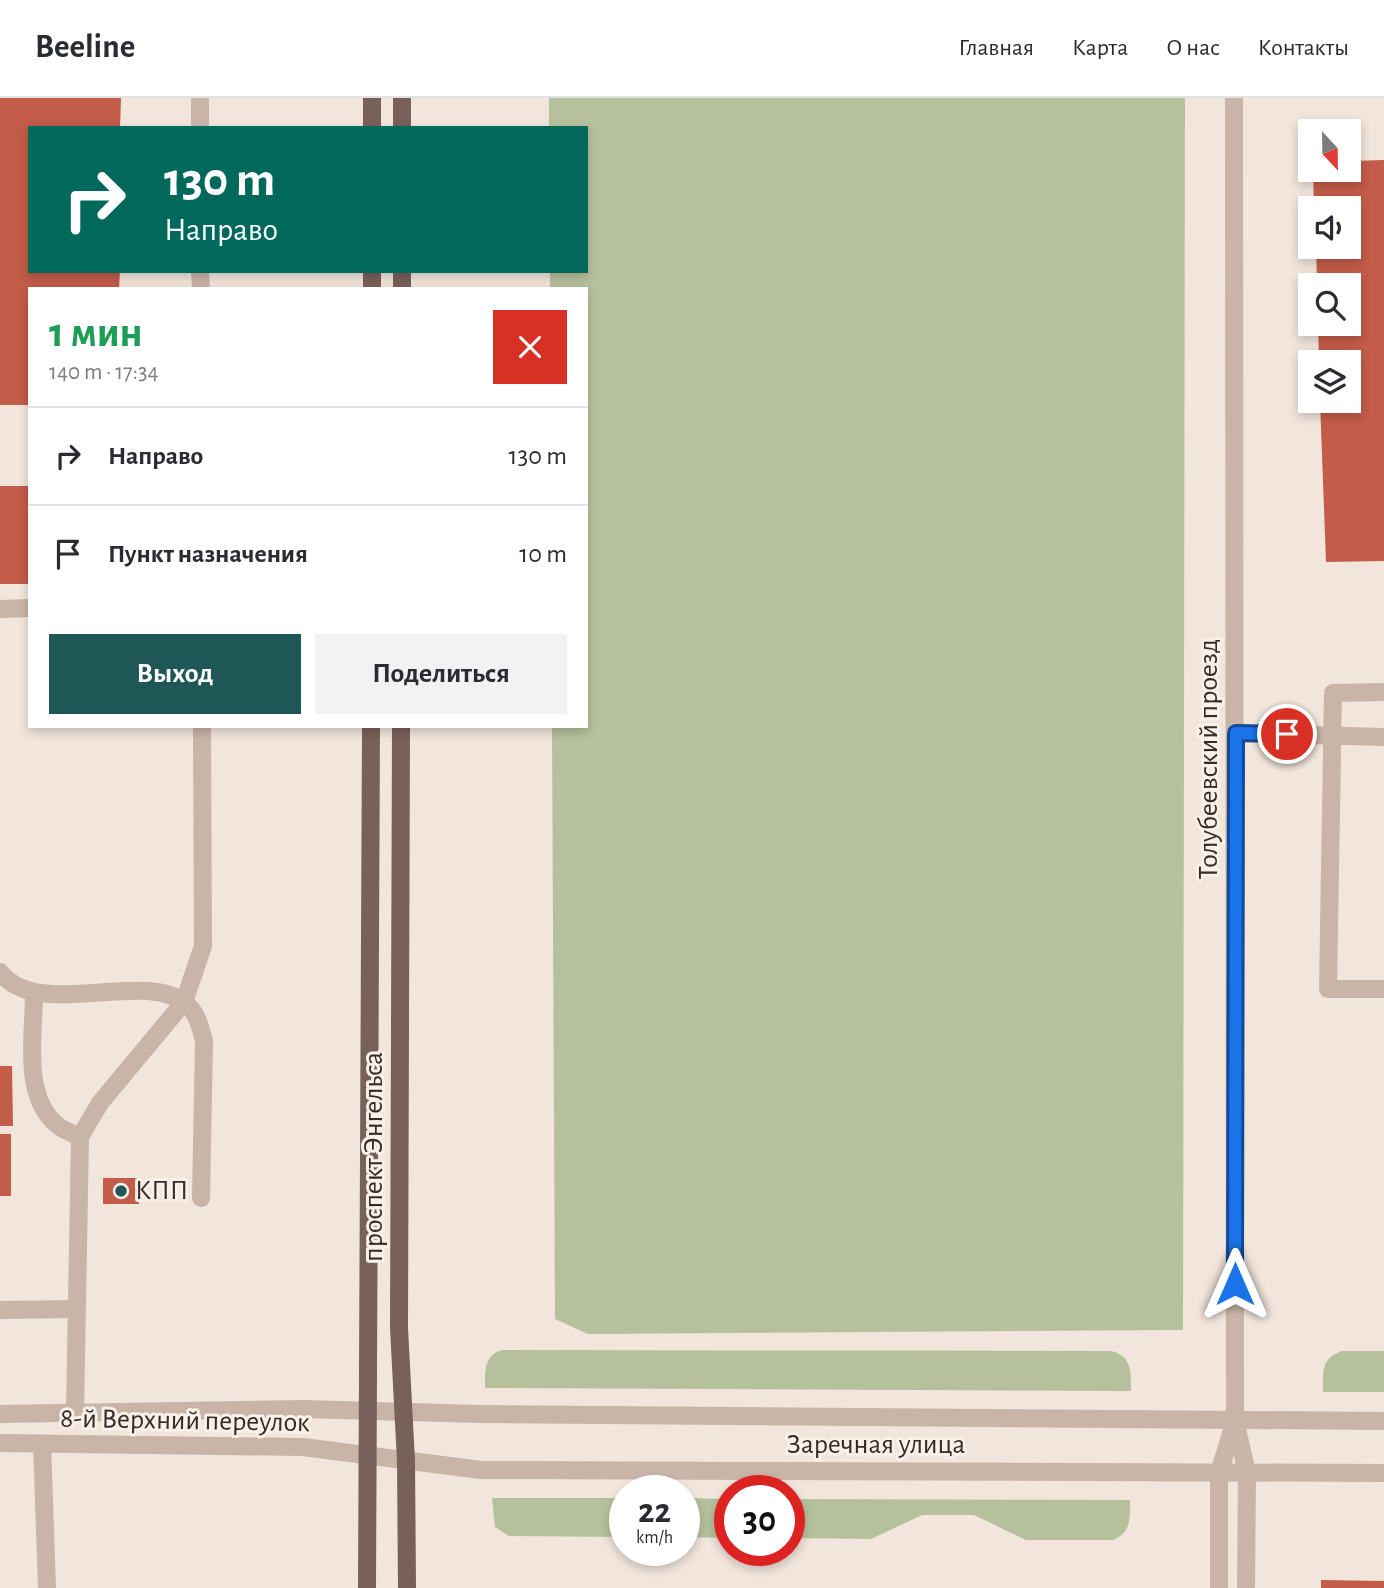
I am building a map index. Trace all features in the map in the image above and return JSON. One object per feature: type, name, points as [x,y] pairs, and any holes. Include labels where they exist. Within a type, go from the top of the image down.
[{"type":"main road","points":[[372,98],[372,126]]},
{"type":"main road","points":[[402,98],[402,126]]},
{"type":"main road","name":"проспект Энгельса","points":[[367,1588],[371,728]]},
{"type":"main road","name":"проспект Энгельса","points":[[401,728],[399,1328],[406,1461],[407,1588]]},
{"type":"street","points":[[200,98],[200,126]]},
{"type":"street","name":"Толубеевский проезд","points":[[1234,98],[1234,1420],[1247,1473],[1246,1588]]},
{"type":"street","points":[[0,609],[28,608]]},
{"type":"street","points":[[1384,692],[1334,693],[1328,989],[1384,989]]},
{"type":"street","points":[[75,1413],[80,1137],[100,1104],[184,1002],[203,946],[202,728]]},
{"type":"street","points":[[1236,733],[1384,737]]},
{"type":"street","points":[[0,972],[6,980],[34,994],[135,992],[164,994],[184,1002],[197,1017],[204,1041],[201,1198]]},
{"type":"street","points":[[34,994],[34,1083],[41,1106],[56,1125],[80,1137]]},
{"type":"street","points":[[0,1310],[77,1309]]},
{"type":"street","name":"Заречная улица","points":[[369,1410],[1384,1421]]},
{"type":"street","name":"8-й Верхний переулок","points":[[0,1414],[369,1410]]},
{"type":"street","name":"Толубеевский проезд","points":[[1219,1588],[1219,1473],[1234,1420]]},
{"type":"street","name":"8-й Верхний переулок","points":[[0,1443],[303,1447],[368,1456]]},
{"type":"street","points":[[42,1444],[47,1588]]},
{"type":"street","name":"Заречная улица","points":[[368,1456],[481,1470],[1384,1473]]},
{"type":"green space","points":[[549,98],[1185,98],[1183,1330],[588,1334],[555,1319],[552,728],[588,728],[588,287],[550,287],[550,273],[588,273],[588,126],[549,126]]},
{"type":"green space","points":[[503,1350],[1111,1351],[1118,1353],[1129,1365],[1131,1391],[485,1388],[489,1359]]},
{"type":"green space","points":[[1342,1351],[1384,1351],[1384,1392],[1323,1392],[1323,1372],[1327,1362]]},
{"type":"green space","points":[[492,1498],[609,1498],[609,1537],[509,1536],[495,1527]]},
{"type":"green space","points":[[700,1498],[714,1499],[714,1538],[700,1537]]},
{"type":"green space","points":[[805,1499],[1130,1500],[1127,1528],[1113,1540],[1026,1540],[974,1515],[922,1515],[871,1539],[805,1538]]},
{"type":"building","points":[[0,98],[121,98],[120,126],[28,126],[28,273],[120,273],[119,287],[28,287],[28,405],[0,405]]},
{"type":"building","points":[[1384,160],[1384,561],[1326,562],[1320,413],[1361,413],[1361,350],[1319,350],[1318,336],[1361,336],[1361,273],[1317,273],[1316,259],[1361,259],[1361,196],[1314,196],[1313,182],[1362,182],[1362,161]]},
{"type":"building","points":[[0,486],[28,486],[28,584],[0,584]]},
{"type":"building","points":[[0,1066],[12,1066],[13,1126],[0,1126]]},
{"type":"building","points":[[0,1134],[11,1134],[11,1196],[0,1196]]},
{"type":"building","name":"КПП","points":[[103,1178],[139,1178],[139,1204],[103,1204]]},
{"type":"building","points":[[1321,1580],[1384,1581],[1384,1588],[1321,1588]]},
{"type":"place","name":"КПП","points":[[121,1191]]},
{"type":"route","points":[[1235,1284],[1236,733],[1287,734]]}]
